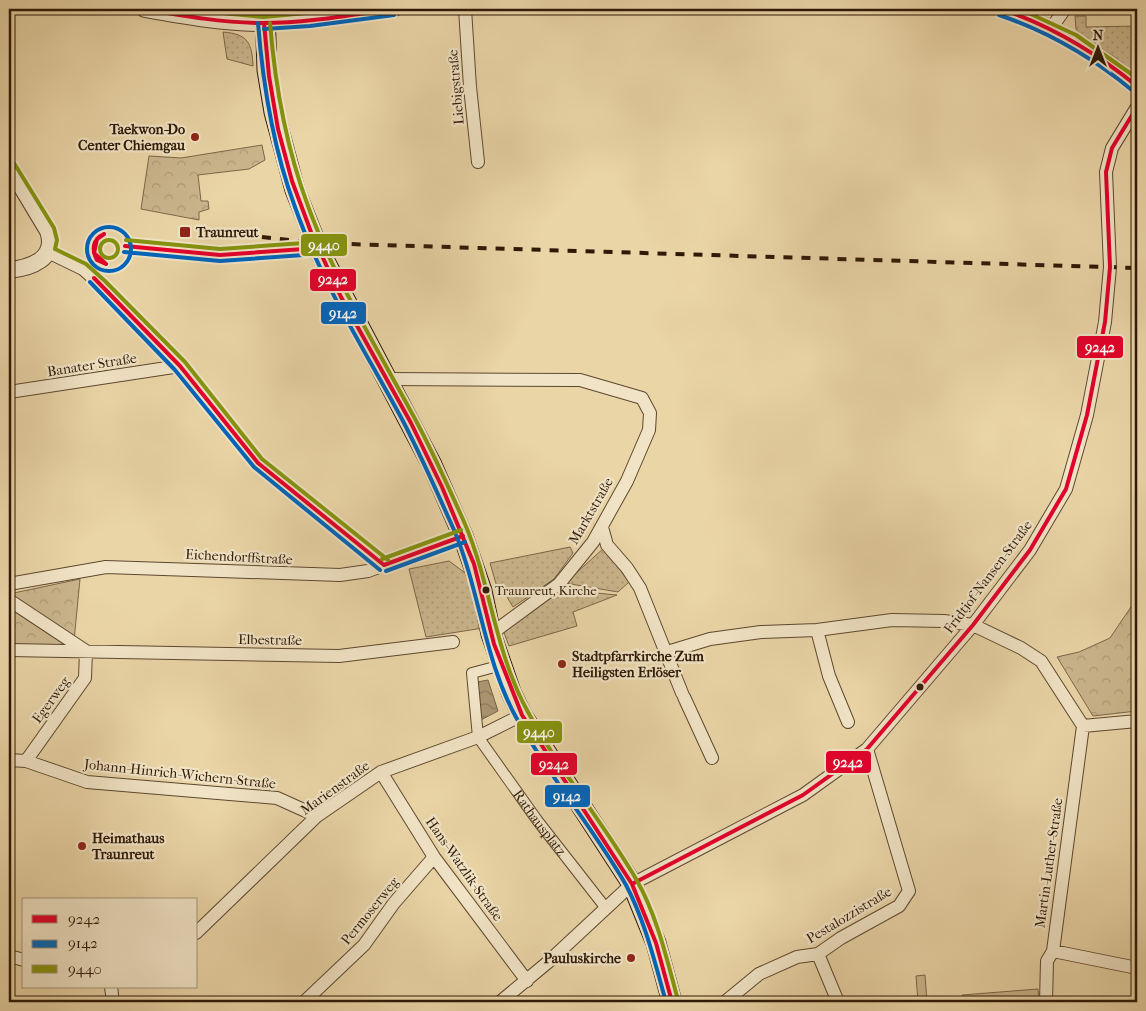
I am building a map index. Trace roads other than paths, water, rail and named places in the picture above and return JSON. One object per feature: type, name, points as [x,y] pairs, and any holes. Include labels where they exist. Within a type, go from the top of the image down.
[{"type":"main road","points":[[265,16],[267,70],[274,112],[295,190],[318,248],[385,379],[432,464],[463,536],[479,582],[491,634],[522,715],[632,884],[656,943],[672,1002]]},
{"type":"street","points":[[145,9],[235,22],[265,16],[309,20],[393,9]]},
{"type":"street","name":"Liebigstraße","points":[[466,9],[470,87],[478,162]]},
{"type":"street","points":[[1001,9],[1052,27],[1093,52],[1137,86]]},
{"type":"street","points":[[1052,27],[1065,9]]},
{"type":"street","name":"Fridtjof-Nansen-Straße","points":[[500,1002],[527,981],[632,884],[803,795],[867,749],[973,625],[1030,550],[1066,489],[1087,415],[1105,322],[1110,267],[1106,172],[1112,148],[1137,107]]},
{"type":"street","points":[[9,166],[48,231],[50,241],[48,252],[32,266],[9,270]]},
{"type":"street","points":[[48,252],[83,269],[180,366],[258,463],[384,565]]},
{"type":"street","name":"Banater Straße","points":[[9,392],[180,366]]},
{"type":"street","name":"Marktstraße","points":[[385,379],[580,380],[642,398],[650,413],[649,430],[627,481],[594,542],[558,584],[491,634]]},
{"type":"street","points":[[602,527],[607,545],[627,568],[640,588],[664,653],[712,758]]},
{"type":"street","name":"Eichendorffstraße","points":[[9,584],[106,567],[311,576],[358,572],[384,565],[463,536]]},
{"type":"street","points":[[9,600],[86,651]]},
{"type":"street","points":[[664,653],[710,639],[761,632],[818,630],[892,620],[944,621],[973,625],[1021,648],[1041,661],[1083,726],[1137,721]]},
{"type":"street","points":[[818,630],[830,676],[848,722]]},
{"type":"street","name":"Elbestraße","points":[[9,650],[339,656],[453,642]]},
{"type":"street","name":"Egerweg","points":[[26,761],[85,678],[86,651]]},
{"type":"street","points":[[478,737],[472,673],[502,665]]},
{"type":"street","name":"Marienstraße","points":[[198,931],[317,816],[380,772],[478,737],[522,715]]},
{"type":"street","name":"Martin-Luther-Straße","points":[[1046,1002],[1047,961],[1053,951],[1083,726]]},
{"type":"street","name":"Rathausplatz","points":[[478,737],[533,823],[605,907]]},
{"type":"street","name":"Pestalozzistraße","points":[[725,1002],[759,974],[797,957],[818,954],[841,938],[899,906],[909,891],[867,749]]},
{"type":"street","name":"Johann-Hinrich-Wichern-Straße","points":[[9,760],[26,761],[87,782],[277,798],[317,816]]},
{"type":"street","name":"Hans-Watzlik-Straße","points":[[380,772],[434,857],[527,981]]},
{"type":"street","name":"Permoserweg","points":[[304,1002],[364,946],[394,903],[434,857]]},
{"type":"street","points":[[1053,951],[1137,968]]},
{"type":"street","points":[[818,954],[838,1002]]},
{"type":"street","points":[[9,956],[22,959]]},
{"type":"street","points":[[111,988],[113,1002]]},
{"type":"water","points":[[488,680],[498,711],[479,721],[477,682]]},
{"type":"railway","points":[[262,237],[315,243],[1137,268]]},
{"type":"place","name":"Taekwon-Do Center Chiemgau","points":[[195,137]]},
{"type":"place","name":"Traunreut","points":[[185,232]]},
{"type":"place","name":"Traunreut, Kirche","points":[[486,590]]},
{"type":"place","name":"Stadtpfarrkirche Zum Heiligsten Erlöser","points":[[562,664]]},
{"type":"place","name":"Heimathaus Traunreut","points":[[82,846]]},
{"type":"place","name":"Pauluskirche","points":[[631,958]]}]
